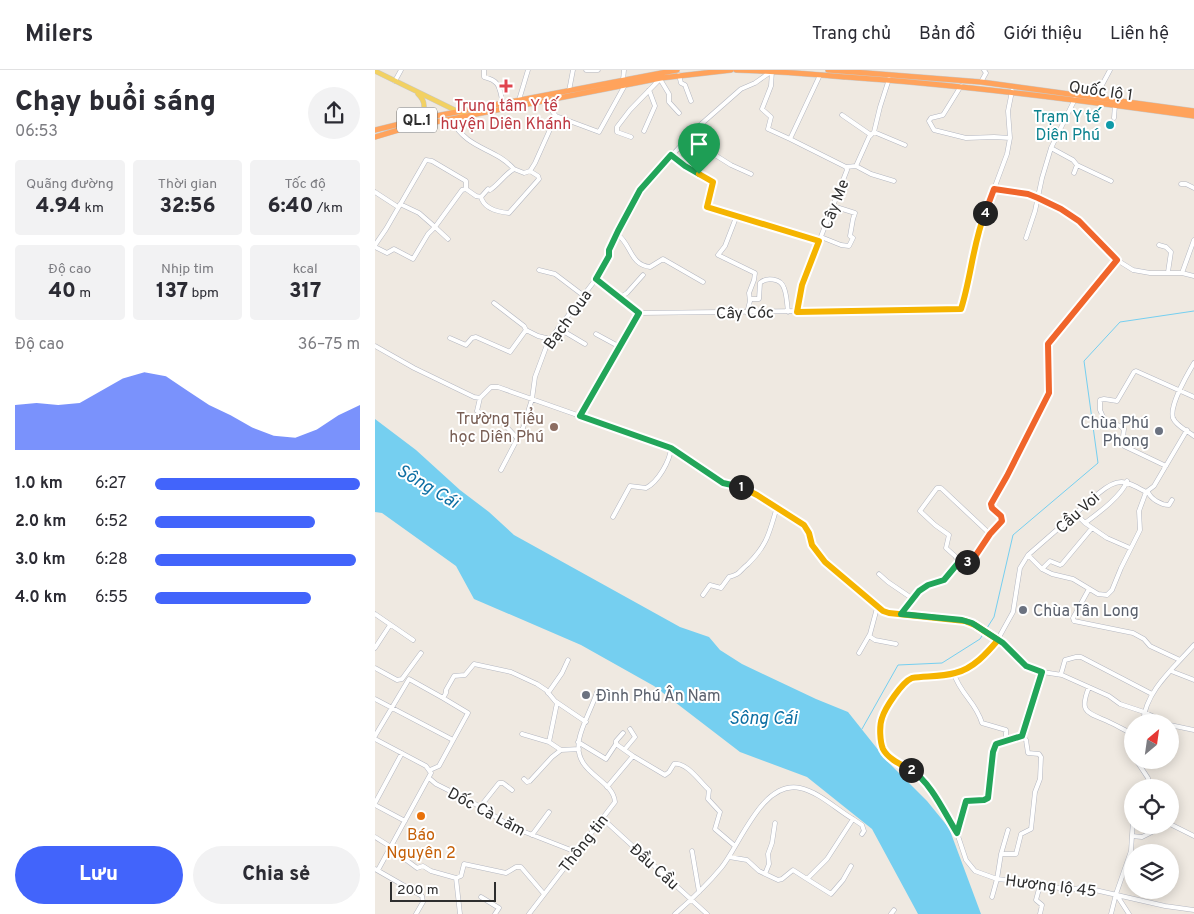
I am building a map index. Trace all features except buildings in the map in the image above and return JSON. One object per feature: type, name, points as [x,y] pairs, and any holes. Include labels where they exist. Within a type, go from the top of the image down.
[{"type":"highway","name":"QL.1","points":[[375,137],[413,127],[547,100],[624,82],[653,72],[731,70]]},
{"type":"highway","name":"Quốc lộ 1","points":[[736,70],[981,82],[1194,111]]},
{"type":"highway","name":"Quốc lộ 1","points":[[828,70],[870,72],[889,77],[1075,99],[1194,116]]},
{"type":"highway","name":"QL.1","points":[[375,130],[420,119],[519,100],[624,82],[661,78],[678,72]]},
{"type":"main road","points":[[375,71],[467,116]]},
{"type":"main road","points":[[413,127],[424,112],[423,101],[415,91]]},
{"type":"street","points":[[395,81],[401,70]]},
{"type":"street","points":[[484,70],[484,77],[498,84],[503,104]]},
{"type":"street","points":[[519,100],[528,70]]},
{"type":"street","points":[[569,91],[573,70]]},
{"type":"street","points":[[586,70],[598,70]]},
{"type":"street","points":[[547,100],[552,111],[557,116],[599,132],[624,82],[624,70]]},
{"type":"street","points":[[1095,98],[1110,70]]},
{"type":"street","name":"Bạch Qua","points":[[501,470],[518,439],[532,399],[538,368],[550,339],[596,279],[640,190],[671,155],[738,91],[758,81],[772,71]]},
{"type":"street","name":"Cây Me","points":[[772,71],[771,86],[762,109],[771,117],[768,129],[846,167],[842,184],[802,285],[797,312]]},
{"type":"street","points":[[981,82],[986,71]]},
{"type":"street","points":[[678,72],[681,83],[685,86],[691,101]]},
{"type":"street","points":[[790,139],[820,75]]},
{"type":"street","points":[[856,166],[872,133],[889,77]]},
{"type":"street","points":[[631,138],[617,132],[617,127],[630,110],[661,78],[669,94],[669,102],[679,112]]},
{"type":"street","points":[[962,86],[943,115],[930,119],[931,128],[966,138],[1009,138]]},
{"type":"street","points":[[644,130],[655,106],[649,90]]},
{"type":"street","points":[[1012,91],[1008,110],[1009,138],[1007,154],[994,189],[1038,198],[1079,221],[1117,260],[1128,267],[1139,271],[1182,273],[1194,276]]},
{"type":"street","points":[[1026,238],[1051,148],[1075,99]]},
{"type":"street","points":[[1114,118],[1115,105]]},
{"type":"street","points":[[451,119],[462,136],[473,144],[504,159],[514,169],[524,173],[530,171],[557,116]]},
{"type":"street","points":[[842,116],[872,133],[905,145]]},
{"type":"street","points":[[688,138],[731,165],[751,174]]},
{"type":"street","points":[[1051,148],[1073,160],[1077,165],[1111,180]]},
{"type":"street","points":[[671,155],[685,166],[713,182],[707,207],[849,246],[853,238],[849,232],[855,213],[833,206]]},
{"type":"street","points":[[427,160],[466,181],[466,189],[458,193],[441,220],[428,234],[413,259],[394,249],[387,253],[375,246],[427,160]]},
{"type":"street","points":[[1074,173],[1077,165]]},
{"type":"street","points":[[846,167],[856,166],[871,174],[894,182]]},
{"type":"street","points":[[481,197],[488,189],[491,190],[514,169]]},
{"type":"street","points":[[466,189],[481,197],[484,203],[495,211],[509,213],[539,179],[538,176],[530,171]]},
{"type":"street","points":[[1181,184],[1194,188]]},
{"type":"street","name":"Cây Cóc","points":[[639,313],[961,309],[980,225],[994,189]]},
{"type":"street","points":[[375,192],[419,214],[448,238]]},
{"type":"street","points":[[737,215],[725,246],[718,255],[755,272],[755,280],[749,293],[750,299],[747,313]]},
{"type":"street","points":[[617,235],[625,242],[632,256],[639,263],[650,267],[663,259],[703,282]]},
{"type":"street","points":[[1182,273],[1194,240]]},
{"type":"street","points":[[1159,245],[1166,247],[1171,252],[1168,272]]},
{"type":"street","points":[[959,562],[972,560],[990,534],[1001,523],[1000,515],[992,508],[991,504],[1015,463],[1049,393],[1048,344],[1117,260]]},
{"type":"street","points":[[539,270],[557,275],[584,296]]},
{"type":"street","points":[[619,298],[624,296],[643,275]]},
{"type":"street","points":[[580,416],[639,313],[596,279]]},
{"type":"street","points":[[750,299],[759,299],[760,283],[771,279],[784,288],[788,312]]},
{"type":"street","points":[[494,303],[524,326],[526,330],[550,339]]},
{"type":"street","points":[[558,328],[585,344]]},
{"type":"street","points":[[450,338],[466,346],[472,338],[476,337],[510,352],[526,330]]},
{"type":"street","points":[[597,334],[620,347]]},
{"type":"street","points":[[375,346],[468,395],[480,398]]},
{"type":"street","points":[[1194,363],[1180,392],[1173,414],[1174,419],[1194,434]]},
{"type":"street","points":[[1166,466],[1124,446],[1124,430],[1120,426],[1104,419],[1100,400],[1104,398],[1117,401],[1134,372],[1150,376],[1180,392],[1194,397]]},
{"type":"street","points":[[518,439],[503,423],[477,411],[480,398],[491,387],[496,386],[671,448],[725,484],[749,490],[804,525],[809,533],[812,545],[825,562],[877,608],[889,613],[965,621],[981,628],[998,640],[1023,664],[1042,672],[1061,674],[1109,696],[1125,706],[1148,714]]},
{"type":"street","points":[[1028,555],[1042,569],[1052,574],[1075,580],[1103,595],[1111,592],[1141,527],[1139,511],[1147,492],[1154,486],[1187,430]]},
{"type":"street","points":[[613,517],[630,486],[646,488],[653,482],[670,458],[671,448]]},
{"type":"street","points":[[1085,523],[1121,492],[1127,482],[1147,492],[1163,505],[1169,505],[1172,500]]},
{"type":"street","name":"Cầu Voi","points":[[998,640],[1013,612],[1020,568],[1028,555],[1103,489],[1116,483],[1127,482]]},
{"type":"street","points":[[959,562],[946,548],[949,535],[920,511],[937,488],[941,488],[990,534]]},
{"type":"street","points":[[703,595],[710,585],[721,588],[729,577],[737,576],[753,559],[767,540],[777,507]]},
{"type":"street","points":[[1076,514],[1085,523],[1107,538],[1130,548]]},
{"type":"street","points":[[1042,569],[1050,561],[1062,564],[1092,528]]},
{"type":"street","points":[[901,614],[922,589],[945,579],[959,562]]},
{"type":"street","points":[[879,574],[913,600]]},
{"type":"street","points":[[1089,589],[1073,618],[1075,622],[1133,634],[1144,638],[1150,646],[1180,660]]},
{"type":"street","points":[[859,653],[869,636],[877,608]]},
{"type":"street","points":[[375,616],[413,640]]},
{"type":"street","points":[[375,648],[390,625]]},
{"type":"street","points":[[869,636],[875,640],[896,644]]},
{"type":"street","name":"Hương lộ 45","points":[[998,640],[977,662],[954,674],[906,681],[882,718],[882,744],[885,752],[921,777],[957,833],[970,867],[977,873],[997,879],[1040,884],[1069,890],[1080,888],[1116,894],[1165,906],[1194,910]]},
{"type":"street","points":[[1144,712],[1152,694],[1194,645]]},
{"type":"street","points":[[375,668],[397,680],[402,679],[421,653]]},
{"type":"street","points":[[1061,674],[1065,660],[1078,657],[1152,694]]},
{"type":"street","points":[[548,693],[562,673],[568,660]]},
{"type":"street","points":[[443,698],[454,676],[465,675],[475,664],[514,673],[541,687],[557,703],[586,722]]},
{"type":"street","points":[[1171,671],[1194,680]]},
{"type":"street","points":[[1022,736],[1042,672]]},
{"type":"street","points":[[954,674],[958,686],[979,712],[982,723],[1005,729],[1006,740]]},
{"type":"street","points":[[416,914],[423,901],[421,895],[376,869],[391,848],[429,778],[430,770],[427,766],[375,738],[409,679],[468,713],[439,766],[430,770]]},
{"type":"street","points":[[1089,687],[1084,701],[1089,714],[1124,730]]},
{"type":"street","points":[[597,692],[579,742],[581,762],[607,787],[633,756]]},
{"type":"street","points":[[375,699],[453,740]]},
{"type":"street","points":[[549,742],[557,703]]},
{"type":"street","points":[[1179,726],[1194,730]]},
{"type":"street","points":[[625,749],[635,737],[630,729]]},
{"type":"street","points":[[579,742],[606,759],[623,733]]},
{"type":"street","points":[[522,734],[549,742],[561,750],[579,749]]},
{"type":"street","points":[[957,833],[966,801],[988,798],[997,743],[1022,736]]},
{"type":"street","points":[[1001,854],[1016,854],[1021,834],[1030,830],[1035,792],[1040,779],[1041,755],[1028,753],[1026,740],[1022,736]]},
{"type":"street","points":[[616,744],[665,774],[677,763],[690,770],[709,790],[708,799],[720,811],[715,829],[735,846]]},
{"type":"street","points":[[524,779],[529,782],[561,750]]},
{"type":"street","points":[[403,753],[375,804],[405,822]]},
{"type":"street","name":"Dốc Cà Lăm","points":[[429,778],[436,784],[480,807],[512,827],[576,852]]},
{"type":"street","points":[[480,807],[499,783],[503,783],[512,790]]},
{"type":"street","name":"Thông tin","points":[[530,914],[615,802],[607,787]]},
{"type":"street","points":[[675,914],[699,892],[729,857],[754,814],[773,794],[797,788],[805,790],[853,819],[862,826],[864,831],[862,834]]},
{"type":"street","points":[[532,835],[549,812]]},
{"type":"street","name":"Đầu Cầu","points":[[603,819],[707,914]]},
{"type":"street","points":[[807,879],[827,859],[853,819]]},
{"type":"street","points":[[765,874],[769,864],[767,854],[772,843],[775,823]]},
{"type":"street","points":[[1179,828],[1194,836]]},
{"type":"street","points":[[992,897],[1008,830]]},
{"type":"street","points":[[1111,914],[1116,894],[1130,858],[1132,836],[1141,837],[1147,834]]},
{"type":"street","points":[[375,838],[417,868],[423,866],[431,871],[456,878],[461,876],[464,864],[506,873],[521,867],[544,894]]},
{"type":"street","points":[[692,851],[699,892]]},
{"type":"street","points":[[729,857],[747,860],[757,870],[780,880],[793,870],[831,894],[843,880],[851,866]]},
{"type":"street","points":[[456,878],[460,914]]},
{"type":"street","points":[[1040,884],[1037,900],[1042,905],[1040,914]]},
{"type":"street","points":[[1116,894],[1129,914]]},
{"type":"street","points":[[481,896],[499,908],[495,914]]},
{"type":"water","name":"Sông Cái","points":[[375,419],[416,450],[514,535],[680,627],[709,637],[720,650],[742,664],[848,712],[887,761],[927,801],[949,828],[981,914],[918,914],[872,829],[807,777],[740,752],[654,686],[581,645],[474,599],[456,566],[382,513],[375,512]]},
{"type":"waterway","points":[[862,729],[898,665],[942,663],[980,639],[994,617],[1013,535],[1098,463],[1084,361],[1120,322],[1194,311]]},
{"type":"place","name":"Trung tâm Y tế huyện Diên Khánh","points":[[506,86]]},
{"type":"place","name":"Trạm Y tế Diên Phú","points":[[1110,125]]},
{"type":"place","name":"Trường Tiểu học Diên Phú","points":[[554,427]]},
{"type":"place","name":"Chùa Phú Phong","points":[[1159,431]]},
{"type":"place","name":"Chùa Tân Long","points":[[1023,610]]},
{"type":"place","name":"Đình Phú Ân Nam","points":[[586,695]]},
{"type":"place","name":"Báo Nguyên 2","points":[[421,816]]},
{"type":"route","points":[[699,174],[671,155],[640,190],[618,231],[609,250],[609,256],[596,279],[625,304],[639,313],[580,416],[671,448],[725,484],[749,490],[777,507],[804,525],[809,533],[813,548],[825,562],[877,608],[889,613],[970,622],[998,640],[983,657],[959,672],[912,678],[906,681],[881,720],[882,744],[885,752],[921,777],[957,833],[966,801],[986,800],[988,798],[993,752],[996,744],[1022,736],[1042,672],[1026,666],[1003,643],[970,622],[901,614],[922,589],[944,580],[959,562],[972,560],[990,534],[1001,523],[1001,516],[991,505],[1022,449],[1049,393],[1048,344],[1117,260],[1090,231],[1061,209],[1028,194],[1003,192],[994,189],[980,225],[961,309],[797,312],[802,285],[819,241],[707,207],[713,182],[711,179],[699,174]]}]
